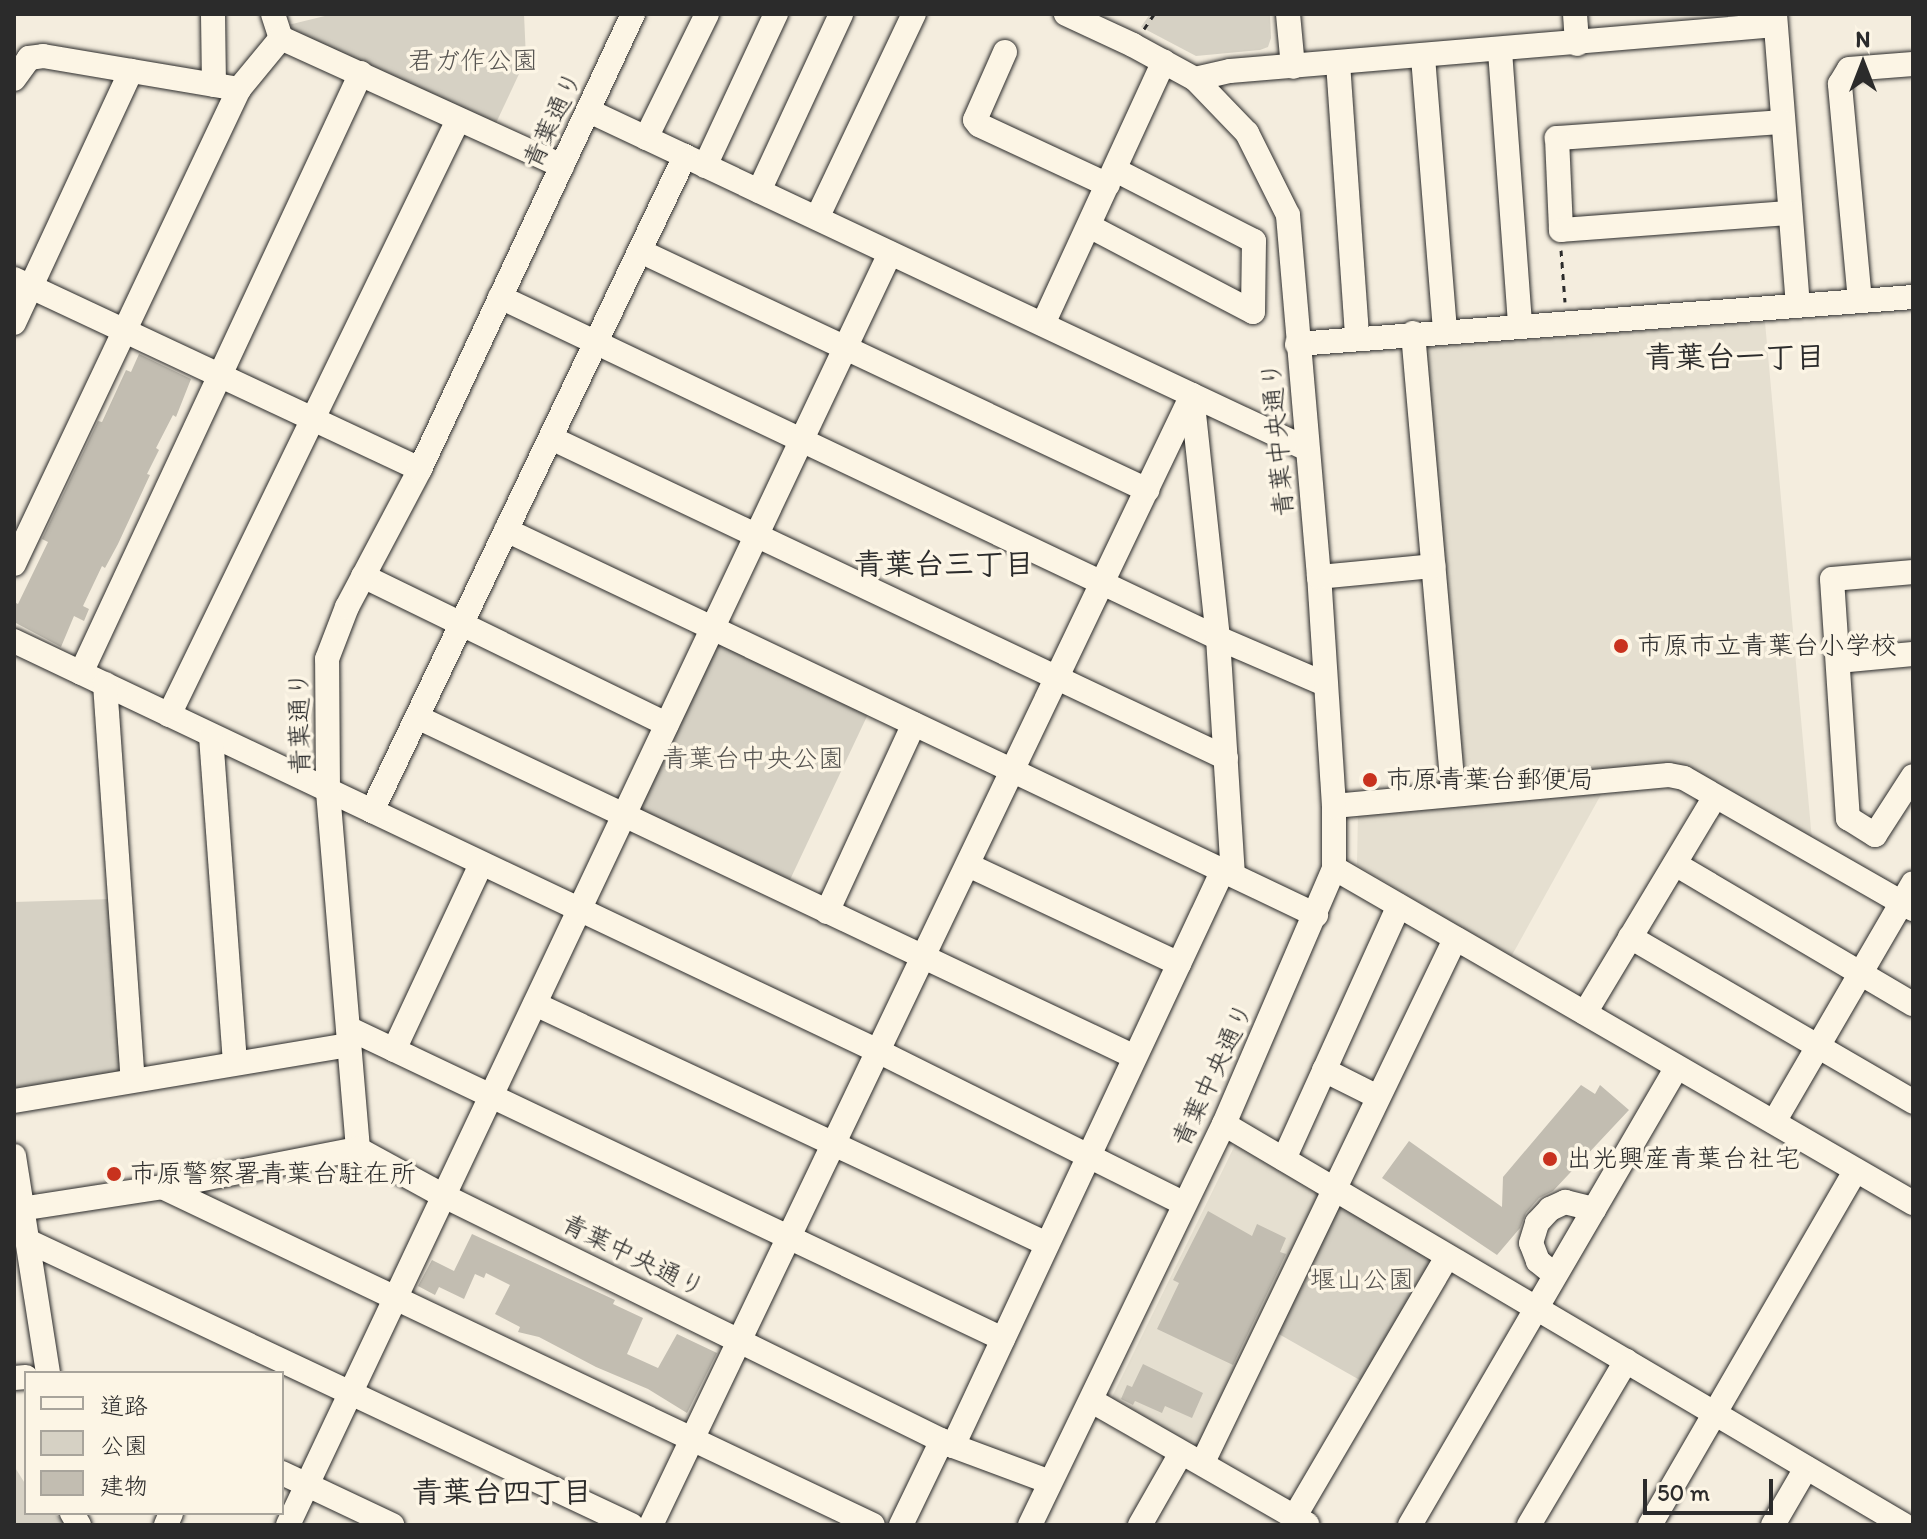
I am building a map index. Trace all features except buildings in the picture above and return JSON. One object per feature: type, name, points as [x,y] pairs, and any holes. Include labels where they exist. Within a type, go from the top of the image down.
[{"type":"street","points":[[213,14],[226,87]]},
{"type":"street","points":[[273,14],[281,38],[562,166]]},
{"type":"street","name":"青葉通り","points":[[358,1149],[328,790],[327,659],[363,576],[420,469],[633,14]]},
{"type":"street","points":[[646,138],[707,14]]},
{"type":"street","points":[[372,811],[640,251],[695,161],[776,14]]},
{"type":"street","points":[[759,191],[841,14]]},
{"type":"street","points":[[817,218],[914,14]]},
{"type":"street","name":"青葉中央通り","points":[[358,1149],[442,1195],[948,1443],[1050,1482],[1224,1124],[1334,868],[1334,806],[1319,577],[1288,215],[1247,133],[1195,79],[1066,14]]},
{"type":"street","points":[[1288,14],[1293,67]]},
{"type":"street","points":[[1575,14],[1577,44]]},
{"type":"street","points":[[1195,79],[1230,71],[1577,44],[1677,24],[1775,20],[1798,305]]},
{"type":"street","points":[[14,564],[124,330],[226,87],[281,38]]},
{"type":"street","points":[[1500,51],[1520,326]]},
{"type":"street","points":[[1005,52],[975,120],[979,125],[1111,178],[1254,241],[1253,312],[1089,226]]},
{"type":"street","points":[[14,79],[29,58],[43,56],[226,87]]},
{"type":"street","points":[[1423,57],[1445,331]]},
{"type":"street","points":[[1043,324],[1164,61]]},
{"type":"street","points":[[1338,63],[1357,337]]},
{"type":"street","points":[[1860,301],[1840,84],[1849,69],[1913,64]]},
{"type":"street","points":[[14,323],[22,282],[131,71]]},
{"type":"street","points":[[81,673],[361,73]]},
{"type":"street","points":[[589,111],[1307,449]]},
{"type":"street","points":[[169,715],[458,120]]},
{"type":"street","points":[[1782,122],[1557,138],[1561,230],[1789,213]]},
{"type":"street","points":[[640,251],[1147,490]]},
{"type":"street","points":[[288,1525],[394,1295],[493,1095],[890,253]]},
{"type":"street","points":[[22,282],[420,469]]},
{"type":"street","points":[[500,297],[803,438],[1218,638],[1325,684]]},
{"type":"street","points":[[1297,344],[1357,337],[1913,297]]},
{"type":"street","points":[[1413,333],[1453,794]]},
{"type":"street","points":[[651,1525],[1192,395]]},
{"type":"street","points":[[901,1525],[1003,1339],[1179,964],[1228,872],[1226,758],[1218,638],[1192,395]]},
{"type":"street","points":[[551,438],[1226,758]]},
{"type":"street","points":[[506,530],[1316,915]]},
{"type":"street","points":[[1319,577],[1433,566]]},
{"type":"street","points":[[1913,572],[1832,579],[1848,818],[1875,835],[1913,776]]},
{"type":"street","points":[[363,576],[667,724]]},
{"type":"street","points":[[14,641],[878,1051],[1183,1203]]},
{"type":"street","points":[[1838,661],[1913,654]]},
{"type":"street","points":[[105,684],[133,1080]]},
{"type":"street","points":[[417,717],[1135,1057]]},
{"type":"street","points":[[827,912],[914,724]]},
{"type":"street","points":[[211,736],[235,1063]]},
{"type":"street","points":[[1334,806],[1669,775],[1684,778],[1909,898],[1860,974],[1774,1122]]},
{"type":"street","points":[[1585,1013],[1715,797]]},
{"type":"street","points":[[394,1050],[481,864]]},
{"type":"street","points":[[1675,864],[1913,1004]]},
{"type":"street","points":[[968,865],[1179,964]]},
{"type":"street","points":[[1334,868],[1913,1203]]},
{"type":"street","points":[[1284,1159],[1399,906]]},
{"type":"street","points":[[1630,937],[1913,1102]]},
{"type":"street","points":[[1140,1525],[1192,1458],[1334,1189],[1455,939]]},
{"type":"street","points":[[535,1004],[1047,1244]]},
{"type":"street","points":[[14,1101],[235,1063],[349,1036],[394,1050],[493,1095],[1003,1339]]},
{"type":"street","points":[[1410,1525],[1677,1067]]},
{"type":"street","points":[[1324,1070],[1378,1097]]},
{"type":"street","points":[[1224,1124],[1901,1524]]},
{"type":"street","points":[[18,1209],[162,1187],[358,1149]]},
{"type":"street","points":[[14,1156],[18,1209],[28,1241],[23,1272],[54,1370]]},
{"type":"street","points":[[1650,1525],[1856,1170]]},
{"type":"street","points":[[162,1187],[873,1525]]},
{"type":"street","points":[[1555,1275],[1538,1261],[1531,1243],[1537,1223],[1550,1209],[1565,1202],[1594,1209]]},
{"type":"street","points":[[28,1241],[631,1525]]},
{"type":"street","points":[[1092,1401],[1302,1520],[1447,1257]]},
{"type":"street","points":[[1529,1525],[1626,1361]]},
{"type":"street","points":[[1773,1525],[1806,1468]]},
{"type":"street","points":[[284,1474],[392,1525]]},
{"type":"street","points":[[1030,1525],[1050,1482]]},
{"type":"path","points":[[1561,230],[1567,322]]},
{"type":"shaded area","name":"市原市立青葉台小学校","points":[[1765,322],[1812,840],[1685,767],[1464,784],[1424,352],[1429,347]]},
{"type":"shaded area","points":[[1603,791],[1511,957],[1357,865],[1358,812]]},
{"type":"shaded area","points":[[1236,1143],[1320,1191],[1203,1447],[1195,1449],[1111,1399]]},
{"type":"green space","name":"君ガ作公園","points":[[333,14],[524,14],[526,59],[496,123],[284,26]]},
{"type":"green space","points":[[1150,14],[1270,14],[1271,38],[1268,47],[1260,50],[1196,56],[1141,27]]},
{"type":"green space","name":"青葉台中央公園","points":[[722,642],[869,712],[788,884],[640,816],[637,806],[714,643]]},
{"type":"green space","points":[[112,899],[122,1076],[14,1091],[14,902]]},
{"type":"green space","name":"堰山公園","points":[[1345,1206],[1432,1256],[1434,1266],[1365,1383],[1277,1333],[1336,1208]]},
{"type":"green space","points":[[14,1466],[24,1482],[24,1515],[56,1515],[71,1525],[18,1525],[14,1521]]},
{"type":"place","name":"市原市立青葉台小学校","points":[[1621,646]]},
{"type":"place","name":"市原青葉台郵便局","points":[[1370,780]]},
{"type":"place","name":"出光興産青葉台社宅","points":[[1550,1159]]},
{"type":"place","name":"市原警察署青葉台駐在所","points":[[114,1174]]},
{"type":"district","name":"青葉台一丁目","points":[[1735,357]]},
{"type":"district","name":"青葉台三丁目","points":[[944,564]]},
{"type":"district","name":"青葉台四丁目","points":[[502,1492]]}]
